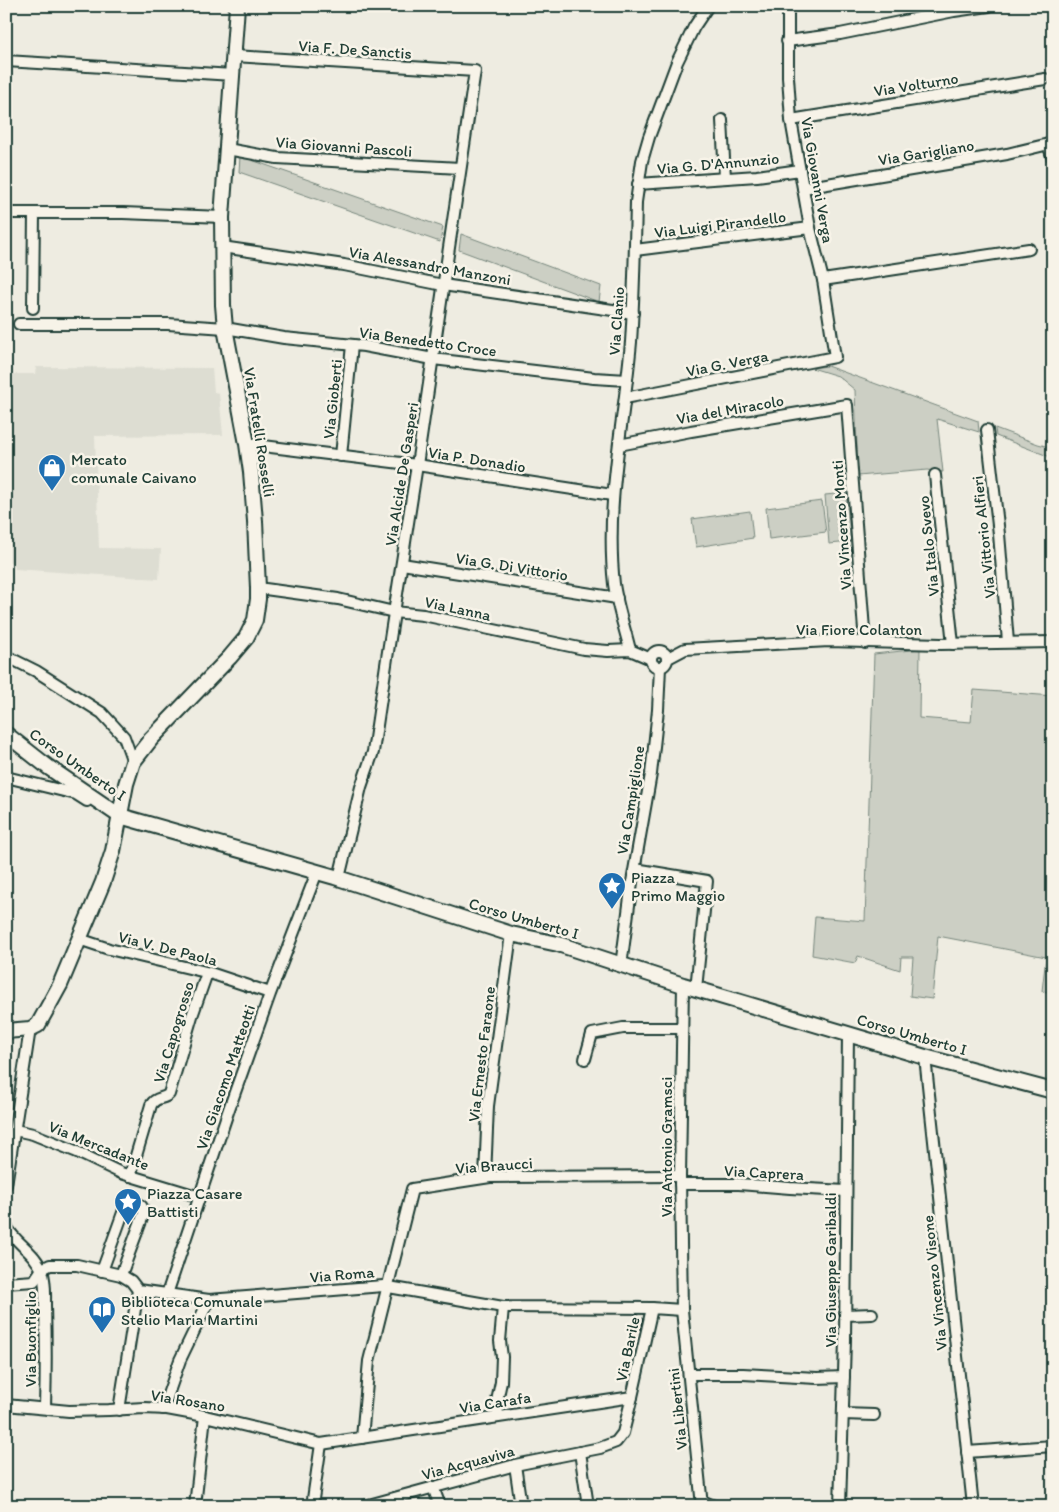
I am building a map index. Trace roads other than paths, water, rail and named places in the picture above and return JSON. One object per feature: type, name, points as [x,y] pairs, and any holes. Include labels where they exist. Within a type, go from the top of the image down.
[{"type":"main road","name":"Via Fratelli Rosselli","points":[[30,1030],[38,1025],[60,985],[103,882],[114,851],[126,784],[133,762],[151,739],[246,638],[255,620],[258,588],[255,521],[247,444],[225,328],[222,247],[222,217],[237,6]]},
{"type":"main road","name":"Corso Umberto I","points":[[6,734],[48,767],[120,816],[339,878],[511,934],[558,944],[621,966],[924,1057],[1053,1091]]},
{"type":"main road","points":[[6,1031],[30,1030]]},
{"type":"street","name":"Via Clanio","points":[[630,650],[614,586],[612,495],[627,380],[638,184],[649,137],[677,62],[694,27],[708,6]]},
{"type":"street","name":"Via Giovanni Verga","points":[[788,6],[787,41],[791,120],[810,228],[823,280],[835,357]]},
{"type":"street","points":[[787,41],[840,34],[954,11],[989,6]]},
{"type":"street","name":"Via F. De Sanctis","points":[[234,56],[475,70]]},
{"type":"street","points":[[6,61],[233,75]]},
{"type":"street","name":"Via Alcide De Gasperi","points":[[339,878],[360,787],[373,752],[475,70]]},
{"type":"street","name":"Via Volturno","points":[[791,120],[1046,79]]},
{"type":"street","points":[[722,120],[725,178]]},
{"type":"street","points":[[1050,143],[1053,159]]},
{"type":"street","name":"Via Garigliano","points":[[803,188],[998,156],[1050,143]]},
{"type":"street","name":"Via Giovanni Pascoli","points":[[227,149],[277,158],[460,168]]},
{"type":"street","name":"Via G. D'Annunzio","points":[[638,184],[757,176],[800,170]]},
{"type":"street","points":[[6,213],[123,213],[222,217]]},
{"type":"street","points":[[33,308],[34,213]]},
{"type":"street","name":"Via Luigi Pirandello","points":[[634,250],[810,228]]},
{"type":"street","name":"Via Alessandro Manzoni","points":[[222,247],[344,265],[443,285],[632,313]]},
{"type":"street","points":[[823,280],[1030,249]]},
{"type":"street","name":"Via Benedetto Croce","points":[[19,324],[168,324],[225,328],[284,338],[352,345],[433,359],[594,378],[627,380]]},
{"type":"street","name":"Via Gioberti","points":[[341,456],[352,345]]},
{"type":"street","name":"Via G. Verga","points":[[625,398],[835,357]]},
{"type":"street","name":"Via del Miracolo","points":[[619,444],[847,404]]},
{"type":"street","name":"Via Vincenzo Monti","points":[[847,404],[865,643]]},
{"type":"street","name":"Via Vittorio Alfieri","points":[[987,430],[999,534],[1008,642]]},
{"type":"street","name":"Via P. Donadio","points":[[247,444],[417,465],[612,495]]},
{"type":"street","name":"Via Italo Svevo","points":[[935,475],[953,644]]},
{"type":"street","name":"Via G. Di Vittorio","points":[[402,564],[617,598]]},
{"type":"street","name":"Via Lanna","points":[[258,588],[338,598],[394,612],[584,649],[630,650],[651,659]]},
{"type":"street","name":"Via Fiore Colanton","points":[[668,658],[685,649],[829,641],[953,644],[1053,642]]},
{"type":"street","points":[[657,651],[665,653],[668,658],[667,663],[660,668],[655,666],[651,659],[657,651]]},
{"type":"street","points":[[6,656],[36,671],[102,713],[124,737],[133,762]]},
{"type":"street","name":"Via Campiglione","points":[[621,966],[651,774],[658,710],[660,668]]},
{"type":"street","points":[[6,777],[76,794],[98,809],[120,816]]},
{"type":"street","name":"Via Antonio Gramsci","points":[[635,869],[707,881],[682,1028],[680,1180],[682,1310]]},
{"type":"street","name":"Via Giacomo Matteotti","points":[[167,1294],[228,1109],[270,993],[318,872]]},
{"type":"street","name":"Via Ernesto Faraone","points":[[485,1178],[488,1106],[511,934]]},
{"type":"street","name":"Via V. De Paola","points":[[79,940],[110,950],[207,972],[270,993]]},
{"type":"street","name":"Via Capogrosso","points":[[130,1176],[151,1105],[153,1101],[169,1094],[207,972]]},
{"type":"street","points":[[585,1059],[592,1034],[623,1028],[682,1028]]},
{"type":"street","points":[[6,1185],[30,1030]]},
{"type":"street","name":"Via Giuseppe Garibaldi","points":[[840,1506],[844,1377],[848,1034]]},
{"type":"street","name":"Via Vincenzo Visone","points":[[924,1057],[973,1506]]},
{"type":"street","name":"Via Mercadante","points":[[15,1130],[33,1134],[75,1151],[121,1173],[200,1197]]},
{"type":"street","name":"Via Braucci","points":[[388,1287],[412,1189],[485,1178],[680,1180]]},
{"type":"street","name":"Via Caprera","points":[[680,1180],[846,1191]]},
{"type":"street","points":[[102,1271],[125,1207],[130,1202],[137,1202],[142,1206],[144,1212],[121,1275]]},
{"type":"street","points":[[6,1226],[11,1236],[29,1252],[42,1269]]},
{"type":"street","points":[[6,1283],[34,1281],[42,1269],[50,1265],[60,1264],[77,1265],[121,1275],[131,1281],[138,1290],[119,1410]]},
{"type":"street","name":"Via Buonfiglio","points":[[42,1269],[46,1340],[45,1408]]},
{"type":"street","name":"Via Roma","points":[[138,1290],[209,1300],[383,1286],[503,1307],[652,1308]]},
{"type":"street","points":[[362,1438],[369,1361],[388,1287]]},
{"type":"street","points":[[163,1409],[180,1360],[209,1300]]},
{"type":"street","points":[[498,1416],[497,1402],[501,1382],[502,1357],[500,1341],[503,1307]]},
{"type":"street","name":"Via Barile","points":[[632,1397],[652,1308],[682,1310]]},
{"type":"street","name":"Via Libertini","points":[[682,1310],[702,1503]]},
{"type":"street","points":[[845,1315],[872,1314]]},
{"type":"street","points":[[689,1374],[743,1374],[817,1378],[844,1377]]},
{"type":"street","name":"Via Carafa","points":[[362,1438],[632,1397]]},
{"type":"street","name":"Via Acquaviva","points":[[365,1506],[515,1465],[600,1448],[616,1442],[623,1432],[632,1397]]},
{"type":"street","name":"Via Rosano","points":[[6,1405],[69,1411],[163,1409],[205,1416],[321,1444],[362,1438]]},
{"type":"street","points":[[843,1414],[874,1415]]},
{"type":"street","points":[[195,1506],[205,1416]]},
{"type":"street","points":[[312,1506],[321,1444]]},
{"type":"street","points":[[968,1452],[1053,1446]]},
{"type":"street","points":[[580,1452],[588,1506]]},
{"type":"street","points":[[515,1465],[521,1506]]},
{"type":"street","points":[[433,1487],[440,1506]]},
{"type":"street","points":[[702,1503],[714,1506]]},
{"type":"place","name":"Mercato comunale Caivano","points":[[52,492]]},
{"type":"place","name":"Piazza Primo Maggio","points":[[612,910]]},
{"type":"place","name":"Piazza Casare Battisti","points":[[128,1226]]},
{"type":"place","name":"Biblioteca Comunale Stelio Maria Martini","points":[[102,1334]]}]
